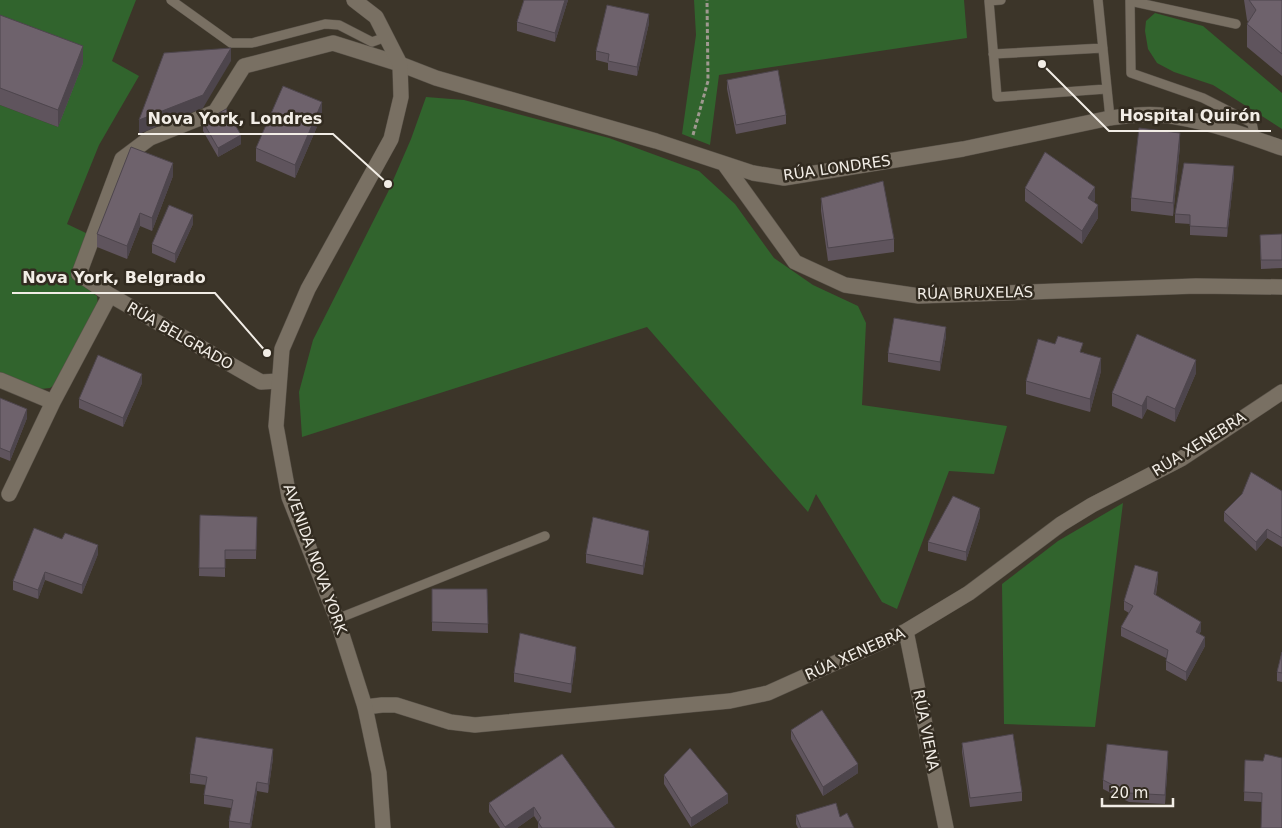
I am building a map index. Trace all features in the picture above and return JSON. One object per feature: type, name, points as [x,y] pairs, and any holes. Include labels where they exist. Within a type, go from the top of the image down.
[{"type":"street","name":"AVENIDA NOVA YORK","points":[[354,0],[376,17],[400,64],[401,97],[391,139],[308,289],[282,349],[276,426],[289,497],[337,619],[365,706],[379,773],[383,828]]},
{"type":"street","name":"RÚA BELGRADO","points":[[279,381],[261,382],[110,295],[78,274],[122,159],[150,138],[215,112],[244,66],[333,43],[400,64]]},
{"type":"street","name":"RÚA LONDRES","points":[[400,64],[436,78],[688,151],[753,173],[784,178],[963,149],[1110,118],[1158,114],[1224,127],[1282,148]]},
{"type":"street","name":"RÚA BRUXELAS","points":[[725,164],[795,262],[845,285],[919,296],[1196,286],[1282,286]]},
{"type":"street","points":[[9,494],[53,402],[110,295]]},
{"type":"street","points":[[0,380],[53,402]]},
{"type":"street","name":"RÚA XENEBRA","points":[[365,706],[396,705],[450,722],[475,725],[730,701],[768,693],[906,631],[968,593],[1061,524],[1092,504],[1181,459],[1282,392]]},
{"type":"street","name":"RÚA VIENA","points":[[906,631],[946,828]]},
{"type":"lane","points":[[171,0],[231,43],[252,43],[325,24],[339,25],[372,42],[386,37]]},
{"type":"lane","points":[[1001,0],[989,1],[997,96],[1106,89]]},
{"type":"lane","points":[[1098,0],[1110,118]]},
{"type":"lane","points":[[1236,24],[1130,1],[1131,73],[1203,98],[1252,123],[1255,138]]},
{"type":"lane","points":[[994,54],[1103,48]]},
{"type":"lane","points":[[337,619],[545,536]]},
{"type":"path","points":[[688,151],[708,81],[707,0]]},
{"type":"green space","points":[[0,0],[136,0],[112,61],[139,76],[99,145],[67,224],[88,234],[71,277],[97,296],[98,306],[60,380],[50,388],[40,389],[0,374],[0,105],[58,127],[0,31]]},
{"type":"green space","points":[[694,0],[964,0],[967,38],[719,75],[710,145],[682,134],[696,35]]},
{"type":"green space","points":[[1155,13],[1203,26],[1282,93],[1282,129],[1213,85],[1174,72],[1157,63],[1148,49],[1145,31],[1146,21]]},
{"type":"green space","points":[[426,97],[464,100],[609,138],[699,171],[735,204],[774,258],[813,285],[858,306],[866,323],[862,405],[1007,426],[994,474],[949,471],[897,609],[882,602],[816,494],[808,512],[647,327],[302,437],[299,392],[313,340],[388,192],[411,139]]},
{"type":"green space","points":[[1123,503],[1095,727],[1004,724],[1002,584],[1058,541]]},
{"type":"building","points":[[524,0],[565,0],[555,33],[517,22]]},
{"type":"building","points":[[1249,0],[1282,0],[1282,54],[1247,24],[1256,10]]},
{"type":"building","points":[[607,5],[649,14],[637,67],[608,61],[609,54],[596,51]]},
{"type":"building","points":[[0,15],[83,46],[58,110],[0,88]]},
{"type":"building","points":[[231,48],[203,95],[139,120],[164,53]]},
{"type":"building","points":[[778,70],[786,115],[736,125],[727,80]]},
{"type":"building","points":[[283,86],[322,102],[295,165],[256,148]]},
{"type":"building","points":[[226,109],[241,135],[218,148],[203,122]]},
{"type":"building","points":[[1139,128],[1180,133],[1173,203],[1131,198]]},
{"type":"building","points":[[131,147],[173,163],[152,218],[140,213],[127,246],[97,234]]},
{"type":"building","points":[[1045,152],[1095,187],[1088,198],[1098,205],[1082,231],[1025,188]]},
{"type":"building","points":[[1184,163],[1234,166],[1227,228],[1190,226],[1190,215],[1175,214]]},
{"type":"building","points":[[883,181],[894,239],[828,248],[821,198]]},
{"type":"building","points":[[169,205],[193,215],[175,254],[152,244]]},
{"type":"building","points":[[1282,234],[1282,260],[1261,260],[1260,235]]},
{"type":"building","points":[[894,318],[946,327],[940,362],[888,353]]},
{"type":"building","points":[[1137,334],[1196,360],[1175,409],[1147,396],[1142,406],[1112,393]]},
{"type":"building","points":[[1058,336],[1083,343],[1080,352],[1101,358],[1090,399],[1026,381],[1038,339],[1055,344]]},
{"type":"building","points":[[98,355],[142,374],[123,418],[79,399]]},
{"type":"building","points":[[0,398],[27,409],[10,452],[0,448]]},
{"type":"building","points":[[1251,472],[1282,491],[1282,538],[1267,529],[1256,542],[1224,512],[1242,494]]},
{"type":"building","points":[[953,496],[980,508],[966,552],[928,542]]},
{"type":"building","points":[[200,515],[257,517],[256,550],[225,550],[225,568],[199,568]]},
{"type":"building","points":[[593,517],[649,531],[643,566],[586,554]]},
{"type":"building","points":[[34,528],[62,539],[65,533],[98,545],[82,585],[45,572],[38,590],[13,581]]},
{"type":"building","points":[[1135,565],[1158,572],[1154,594],[1201,622],[1196,632],[1205,637],[1186,672],[1166,661],[1168,650],[1121,627],[1133,606],[1124,601]]},
{"type":"building","points":[[432,589],[487,589],[488,624],[432,622]]},
{"type":"building","points":[[520,633],[576,647],[571,684],[514,673]]},
{"type":"building","points":[[1282,652],[1282,673],[1277,672]]},
{"type":"building","points":[[822,710],[858,764],[823,787],[791,730]]},
{"type":"building","points":[[1013,734],[1022,792],[970,798],[962,743]]},
{"type":"building","points":[[196,737],[273,749],[268,784],[257,782],[250,824],[229,821],[233,800],[204,795],[207,777],[190,774]]},
{"type":"building","points":[[1107,744],[1168,751],[1165,795],[1129,793],[1103,780]]},
{"type":"building","points":[[690,748],[728,794],[691,818],[664,775]]},
{"type":"building","points":[[562,754],[615,828],[542,828],[538,822],[541,818],[534,807],[505,827],[489,803]]},
{"type":"building","points":[[1265,754],[1282,758],[1282,828],[1261,828],[1262,793],[1244,792],[1245,760],[1263,761]]},
{"type":"building","points":[[836,803],[840,817],[847,813],[854,828],[801,828],[796,815]]},
{"type":"place","name":"Hospital Quirón","points":[[1042,64]]},
{"type":"place","name":"Nova York, Londres","points":[[388,184]]},
{"type":"place","name":"Nova York, Belgrado","points":[[267,353]]}]
